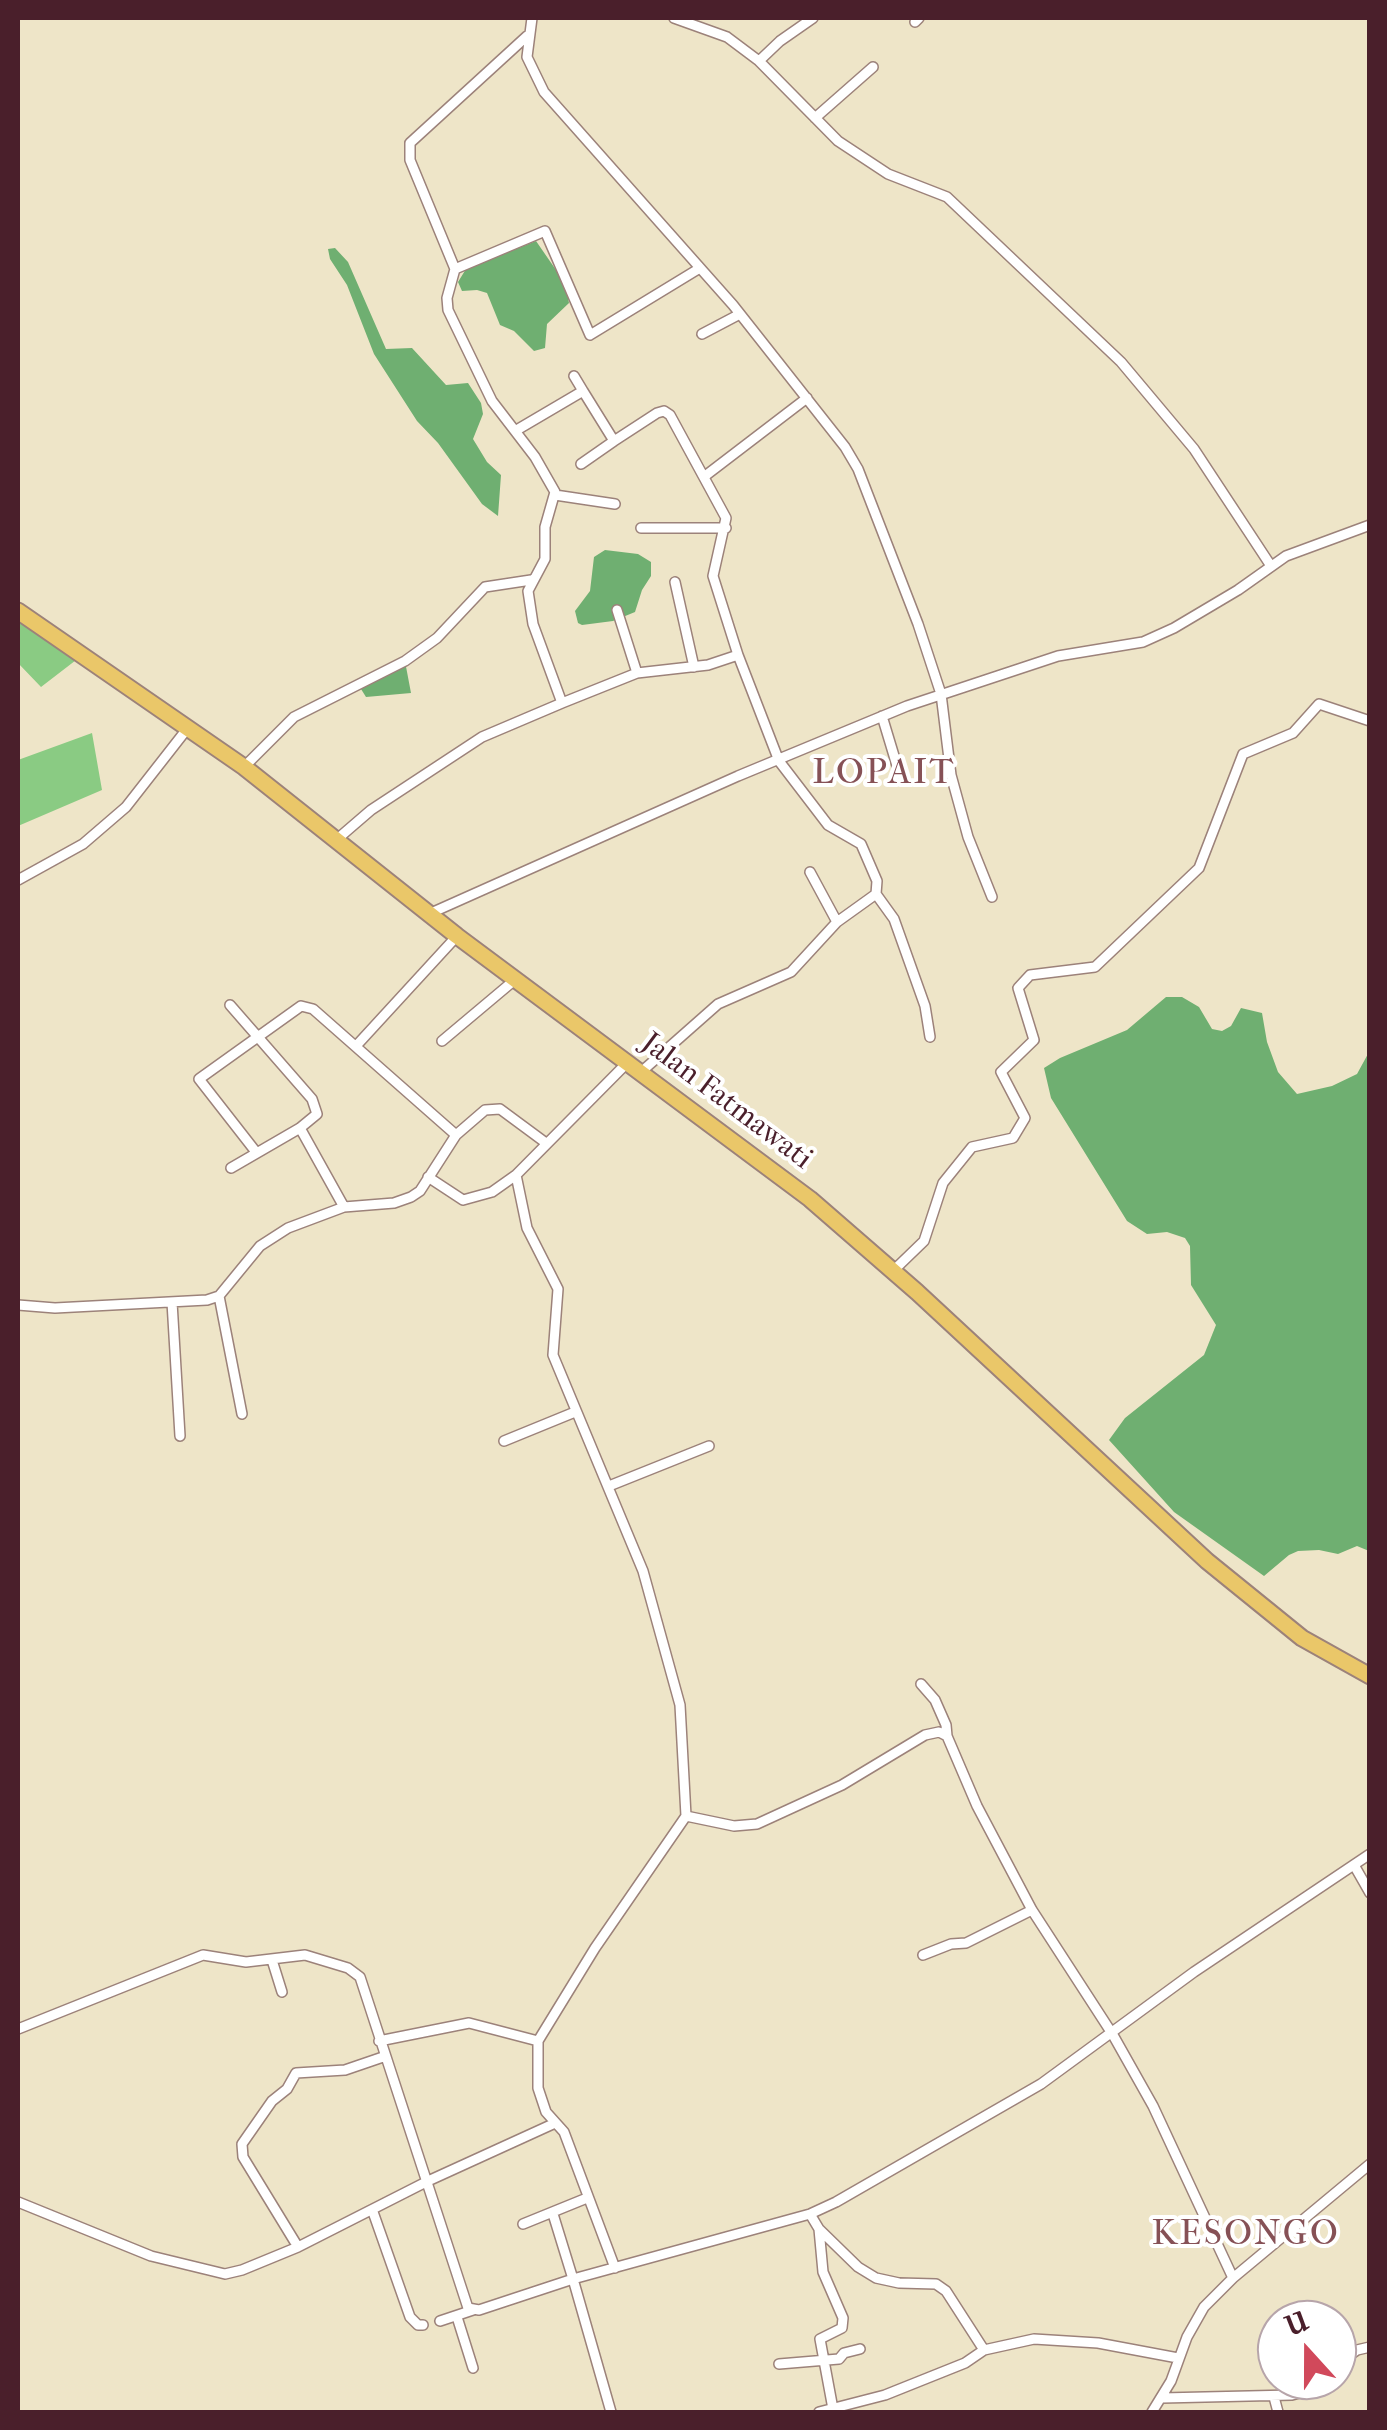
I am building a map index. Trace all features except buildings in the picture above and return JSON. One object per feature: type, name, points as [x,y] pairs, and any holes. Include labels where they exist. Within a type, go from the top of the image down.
[{"type":"highway","name":"Jalan Fatmawati","points":[[18,611],[244,768],[457,936],[810,1199],[1124,1481],[1207,1561],[1302,1638],[1370,1676]]},
{"type":"street","points":[[532,18],[527,56],[544,92],[740,314],[846,446],[868,491],[941,694],[955,790],[968,837],[992,897]]},
{"type":"street","points":[[674,18],[727,37],[759,61],[838,141],[888,174],[947,197],[1121,362],[1194,449],[1272,566]]},
{"type":"street","points":[[759,61],[813,18]]},
{"type":"street","points":[[528,36],[410,143],[410,160],[454,269],[448,310],[492,401],[535,457],[555,495],[545,527],[545,559],[528,591],[550,676],[562,703]]},
{"type":"street","points":[[815,118],[873,67]]},
{"type":"street","points":[[454,269],[545,231],[590,335],[700,268]]},
{"type":"street","points":[[702,334],[740,314]]},
{"type":"street","points":[[574,376],[614,441]]},
{"type":"street","points":[[515,431],[582,391]]},
{"type":"street","points":[[705,476],[807,398]]},
{"type":"street","points":[[581,464],[664,411],[670,415],[726,518],[713,576],[779,761],[828,826],[861,844],[874,873],[876,894],[894,918],[925,1006],[930,1038]]},
{"type":"street","points":[[555,495],[615,504]]},
{"type":"street","points":[[431,913],[882,716],[1058,656],[1143,642],[1174,628],[1286,556],[1370,526]]},
{"type":"street","points":[[641,528],[726,528]]},
{"type":"street","points":[[244,768],[294,717],[405,660],[436,638],[476,593],[496,584],[532,580]]},
{"type":"street","points":[[675,582],[694,667]]},
{"type":"street","points":[[617,610],[638,673]]},
{"type":"street","points":[[336,841],[372,810],[468,745],[502,727],[638,673],[694,667],[738,655]]},
{"type":"street","points":[[893,1271],[924,1242],[943,1184],[972,1147],[1013,1138],[1024,1118],[1000,1072],[1034,1040],[1018,988],[1030,975],[1095,967],[1188,880],[1199,868],[1243,754],[1293,732],[1318,704],[1370,721]]},
{"type":"street","points":[[882,716],[898,769]]},
{"type":"street","points":[[18,880],[83,844],[126,807],[187,729]]},
{"type":"street","points":[[810,872],[837,922]]},
{"type":"street","points":[[428,1177],[464,1200],[492,1192],[516,1175],[546,1143],[634,1067],[718,1004],[791,972],[837,922],[876,894]]},
{"type":"street","points":[[356,1046],[457,936]]},
{"type":"street","points":[[442,1041],[517,978]]},
{"type":"street","points":[[230,1006],[315,1103],[317,1114],[230,1168]]},
{"type":"street","points":[[256,1152],[199,1079],[302,1006],[313,1009],[456,1135]]},
{"type":"street","points":[[18,1305],[55,1308],[207,1300],[219,1296],[260,1246],[288,1228],[344,1207],[402,1201],[420,1191],[456,1135],[484,1110],[500,1109],[546,1143]]},
{"type":"street","points":[[300,1128],[344,1207]]},
{"type":"street","points":[[516,1175],[527,1228],[558,1289],[553,1355],[643,1571],[680,1705],[686,1816],[594,1948],[538,2041],[538,2088],[553,2124],[564,2132],[615,2268]]},
{"type":"street","points":[[219,1296],[242,1414]]},
{"type":"street","points":[[172,1302],[180,1436]]},
{"type":"street","points":[[504,1441],[576,1412]]},
{"type":"street","points":[[610,1486],[709,1446]]},
{"type":"street","points":[[921,1684],[935,1700],[978,1806],[1032,1910],[1113,2035],[1153,2106],[1233,2278]]},
{"type":"street","points":[[686,1816],[734,1826],[757,1824],[842,1786],[925,1734],[939,1732],[948,1736]]},
{"type":"street","points":[[440,2321],[574,2279],[810,2214],[836,2202],[1041,2084],[1194,1972],[1370,1854]]},
{"type":"street","points":[[1354,1865],[1370,1893]]},
{"type":"street","points":[[923,1955],[951,1944],[966,1943],[1032,1910]]},
{"type":"street","points":[[18,2028],[203,1955],[232,1962],[305,1956],[355,1972],[428,2181],[465,2304],[473,2310]]},
{"type":"street","points":[[272,1960],[282,1992]]},
{"type":"street","points":[[378,2042],[469,2024],[538,2041]]},
{"type":"street","points":[[298,2247],[243,2157],[242,2144],[296,2073],[345,2070],[383,2056]]},
{"type":"street","points":[[18,2202],[151,2256],[212,2272],[242,2270],[373,2212],[428,2181],[553,2124]]},
{"type":"street","points":[[1152,2412],[1204,2307],[1233,2278],[1370,2164]]},
{"type":"street","points":[[524,2224],[587,2198]]},
{"type":"street","points":[[373,2212],[410,2317],[424,2325]]},
{"type":"street","points":[[552,2214],[611,2412]]},
{"type":"street","points":[[810,2214],[858,2267],[876,2278],[936,2284],[946,2291],[984,2350]]},
{"type":"street","points":[[819,2228],[823,2272],[844,2322],[836,2331],[820,2337],[840,2409]]},
{"type":"street","points":[[457,2317],[473,2368]]},
{"type":"street","points":[[819,2412],[840,2409],[936,2376],[984,2350],[1034,2339],[1098,2343],[1178,2358]]},
{"type":"street","points":[[779,2364],[839,2360],[844,2353],[860,2349]]},
{"type":"street","points":[[1162,2398],[1257,2397]]},
{"type":"green space","points":[[536,241],[565,283],[569,303],[547,324],[545,348],[534,351],[514,331],[500,325],[487,293],[462,291],[458,282],[466,269]]},
{"type":"green space","points":[[335,248],[348,262],[386,349],[412,348],[446,385],[468,383],[481,403],[483,414],[473,439],[487,462],[501,475],[498,516],[482,504],[417,421],[374,354],[347,285],[330,259],[328,249]]},
{"type":"green space","points":[[605,550],[638,554],[651,562],[651,576],[635,612],[613,621],[582,625],[575,611],[590,591],[594,557]]},
{"type":"green space","points":[[18,616],[80,657],[41,687],[18,663]]},
{"type":"green space","points":[[404,656],[411,693],[366,697],[356,681]]},
{"type":"green space","points":[[92,733],[102,790],[18,826],[18,760]]},
{"type":"green space","points":[[1166,997],[1182,997],[1199,1007],[1212,1029],[1222,1031],[1231,1026],[1241,1008],[1262,1013],[1278,1072],[1297,1094],[1332,1086],[1357,1074],[1369,1052],[1369,1551],[1357,1546],[1338,1554],[1298,1551],[1264,1576],[1174,1512],[1109,1440],[1125,1418],[1204,1355],[1216,1325],[1191,1285],[1190,1246],[1185,1238],[1167,1232],[1147,1234],[1127,1221],[1051,1098],[1044,1068],[1127,1030]]},
{"type":"district","name":"LOPAIT","points":[[884,774]]},
{"type":"district","name":"KESONGO","points":[[1246,2235]]}]
